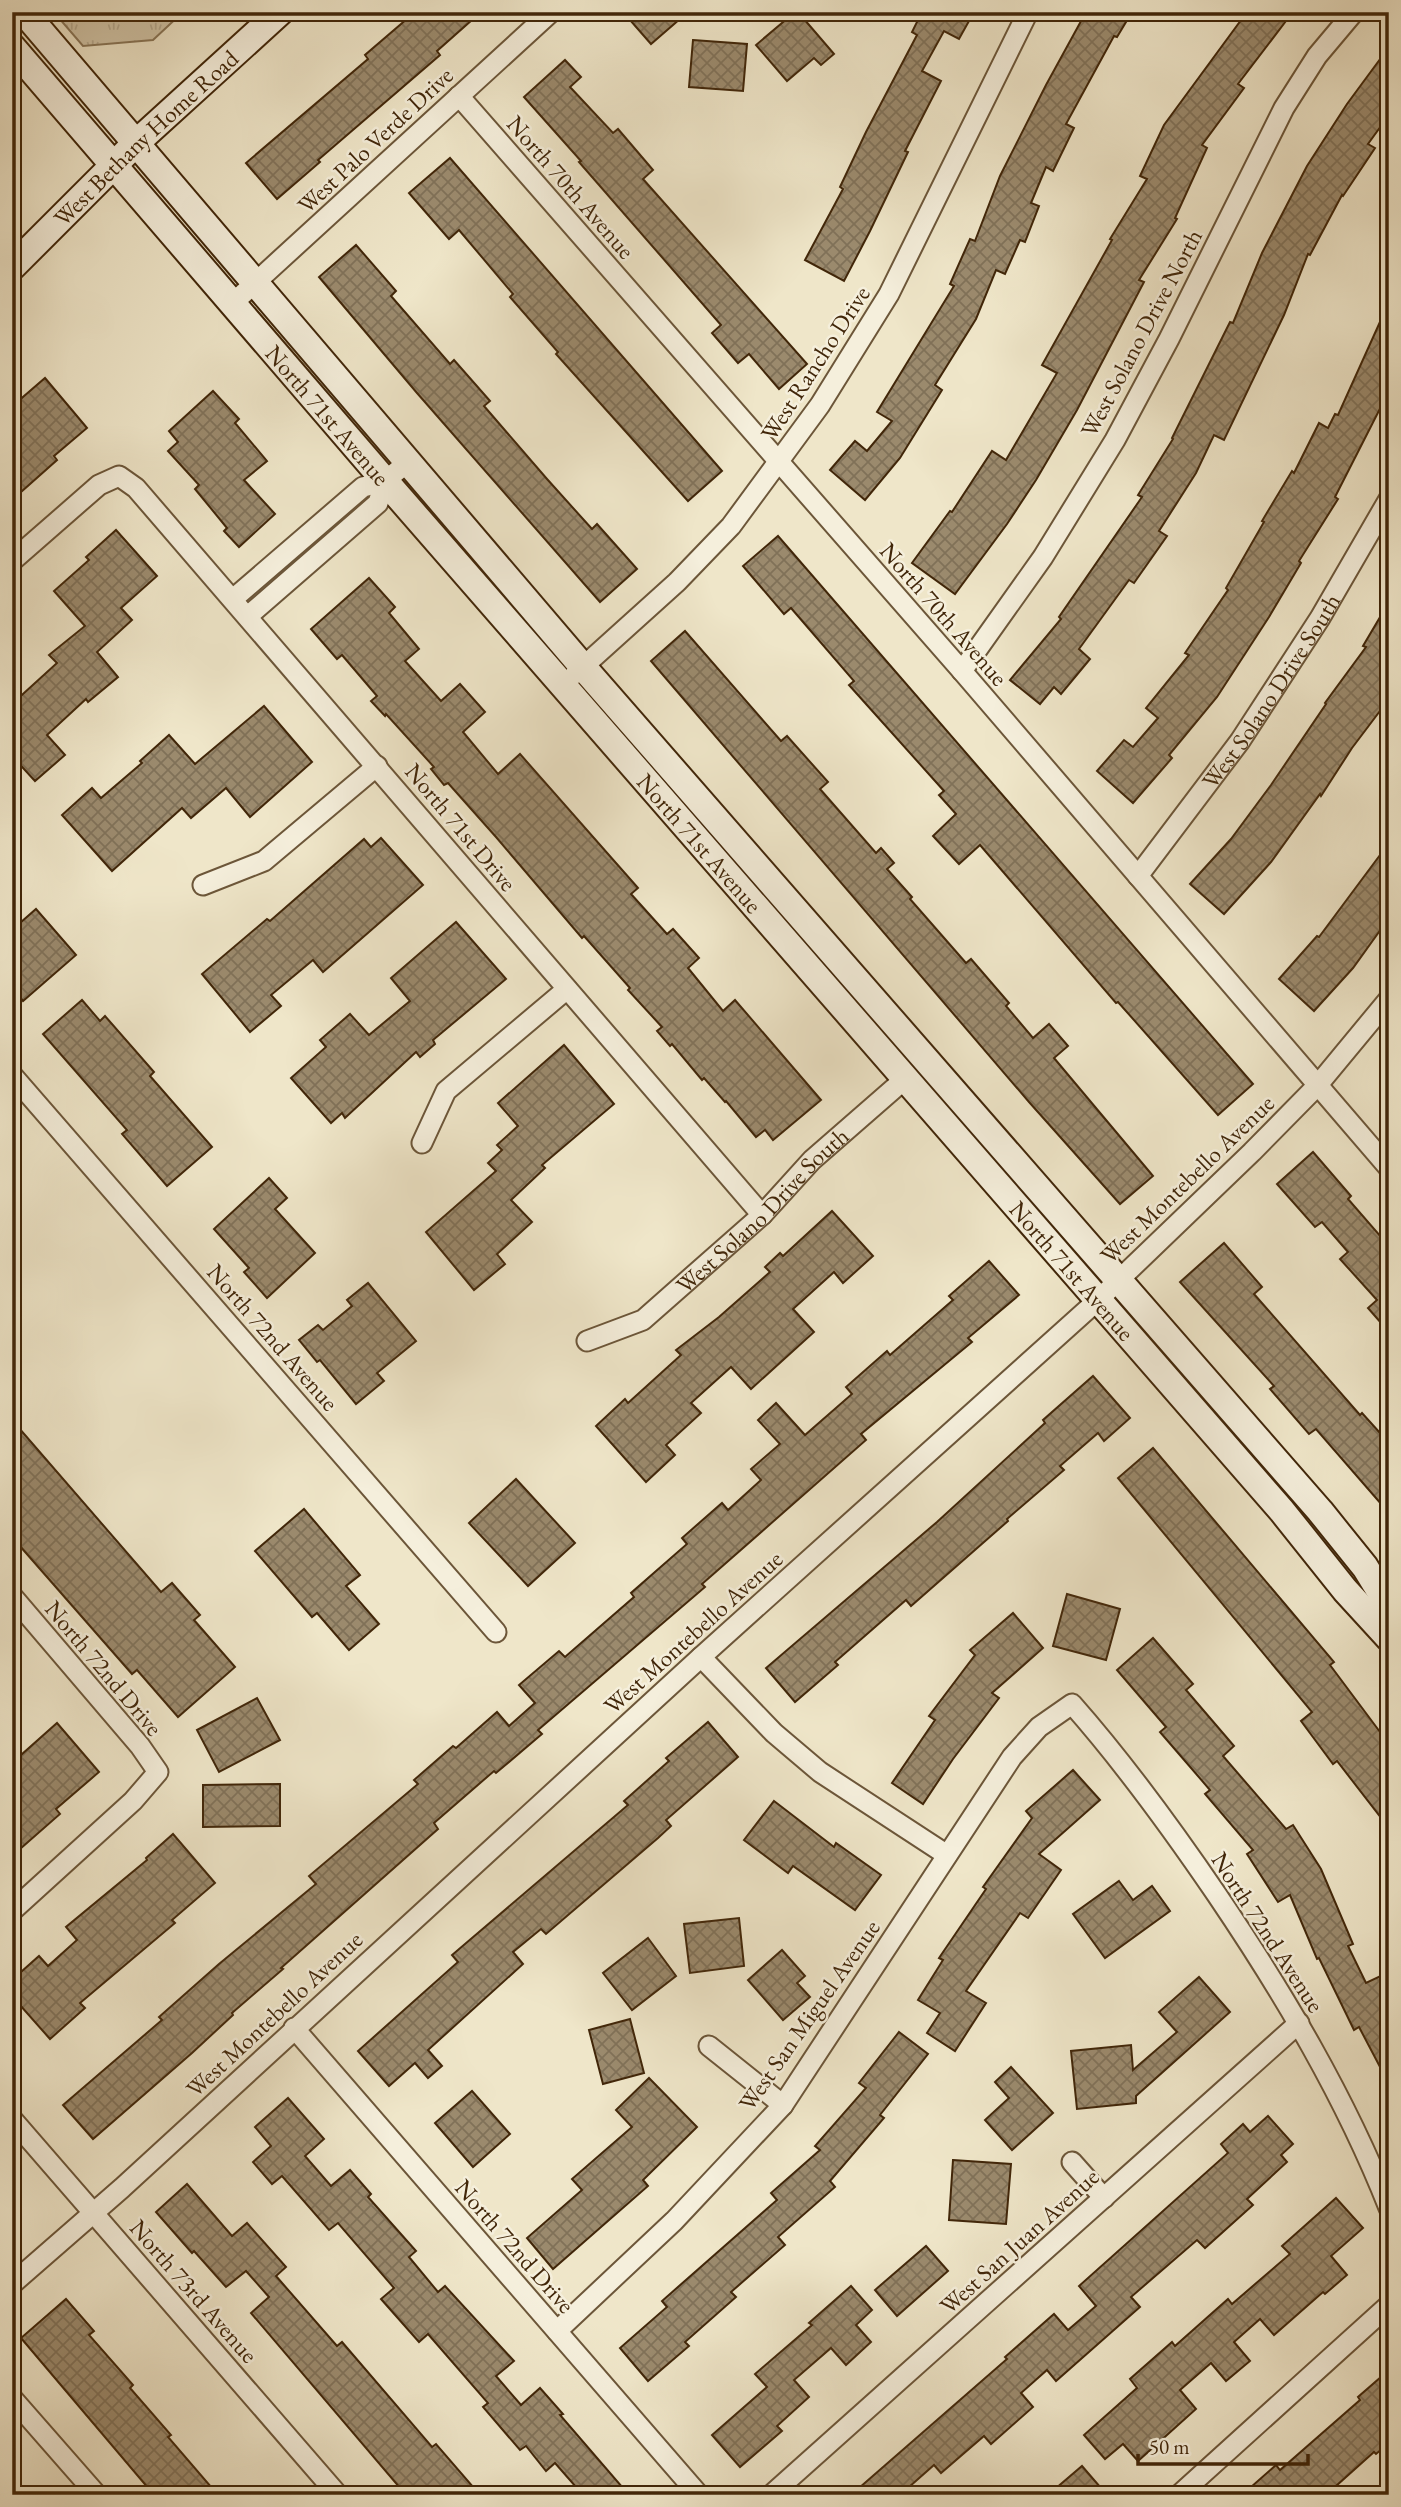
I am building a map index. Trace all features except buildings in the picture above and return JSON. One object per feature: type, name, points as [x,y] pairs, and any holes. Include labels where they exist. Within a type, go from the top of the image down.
[{"type":"street","name":"North 71st Avenue","points":[[24,12],[408,462],[574,675],[906,1079],[1389,1638]]},
{"type":"street","name":"West Bethany Home Road","points":[[12,267],[136,143],[280,12]]},
{"type":"street","name":"West Palo Verde Drive","points":[[233,303],[551,12]]},
{"type":"street","name":"West Rancho Drive","points":[[574,675],[677,582],[731,526],[827,395],[889,294],[1028,12]]},
{"type":"street","name":"West Solano Drive North","points":[[962,671],[1043,557],[1115,440],[1169,339],[1284,108],[1317,56],[1354,12]]},
{"type":"street","name":"North 71st Avenue","points":[[12,47],[386,481],[574,675],[926,1061],[1320,1511],[1365,1567],[1389,1606]]},
{"type":"street","name":"North 70th Avenue","points":[[459,96],[962,671],[1389,1168]]},
{"type":"street","points":[[233,599],[363,487],[386,481],[408,462]]},
{"type":"street","name":"North 71st Drive","points":[[12,561],[99,485],[119,476],[136,488],[762,1215]]},
{"type":"street","points":[[248,616],[378,503],[386,481]]},
{"type":"street","name":"West Solano Drive South","points":[[1138,876],[1240,741],[1320,618],[1389,499]]},
{"type":"street","points":[[318,526],[332,543]]},
{"type":"street","points":[[203,885],[264,861],[377,766]]},
{"type":"street","points":[[422,1143],[446,1091],[567,989]]},
{"type":"street","name":"West Montebello Avenue","points":[[12,2284],[1098,1300],[1317,1086],[1389,999]]},
{"type":"street","name":"West Solano Drive South","points":[[587,1341],[643,1320],[762,1215],[812,1160],[926,1061]]},
{"type":"street","name":"North 72nd Avenue","points":[[12,1075],[496,1632]]},
{"type":"street","name":"North 72nd Drive","points":[[12,1596],[140,1746],[158,1772],[133,1801],[12,1911]]},
{"type":"street","points":[[701,1657],[774,1733],[820,1772],[947,1855]]},
{"type":"street","name":"North 72nd Avenue","points":[[1072,1704],[1112,1749],[1184,1846],[1249,1942],[1299,2023],[1371,2162],[1389,2208]]},
{"type":"street","name":"West San Miguel Avenue","points":[[557,2332],[674,2221],[783,2105],[1012,1757],[1039,1727],[1072,1704]]},
{"type":"street","name":"West San Juan Avenue","points":[[771,2495],[1299,2023]]},
{"type":"street","name":"North 72nd Drive","points":[[294,2028],[699,2495]]},
{"type":"street","points":[[709,2046],[783,2105]]},
{"type":"street","name":"North 73rd Avenue","points":[[12,2119],[338,2495]]},
{"type":"street","points":[[1072,2162],[1104,2198]]},
{"type":"street","points":[[1179,2495],[1389,2305]]},
{"type":"street","points":[[12,2398],[97,2495]]},
{"type":"green space","points":[[59,12],[183,12],[153,40],[83,46],[58,17]]}]
